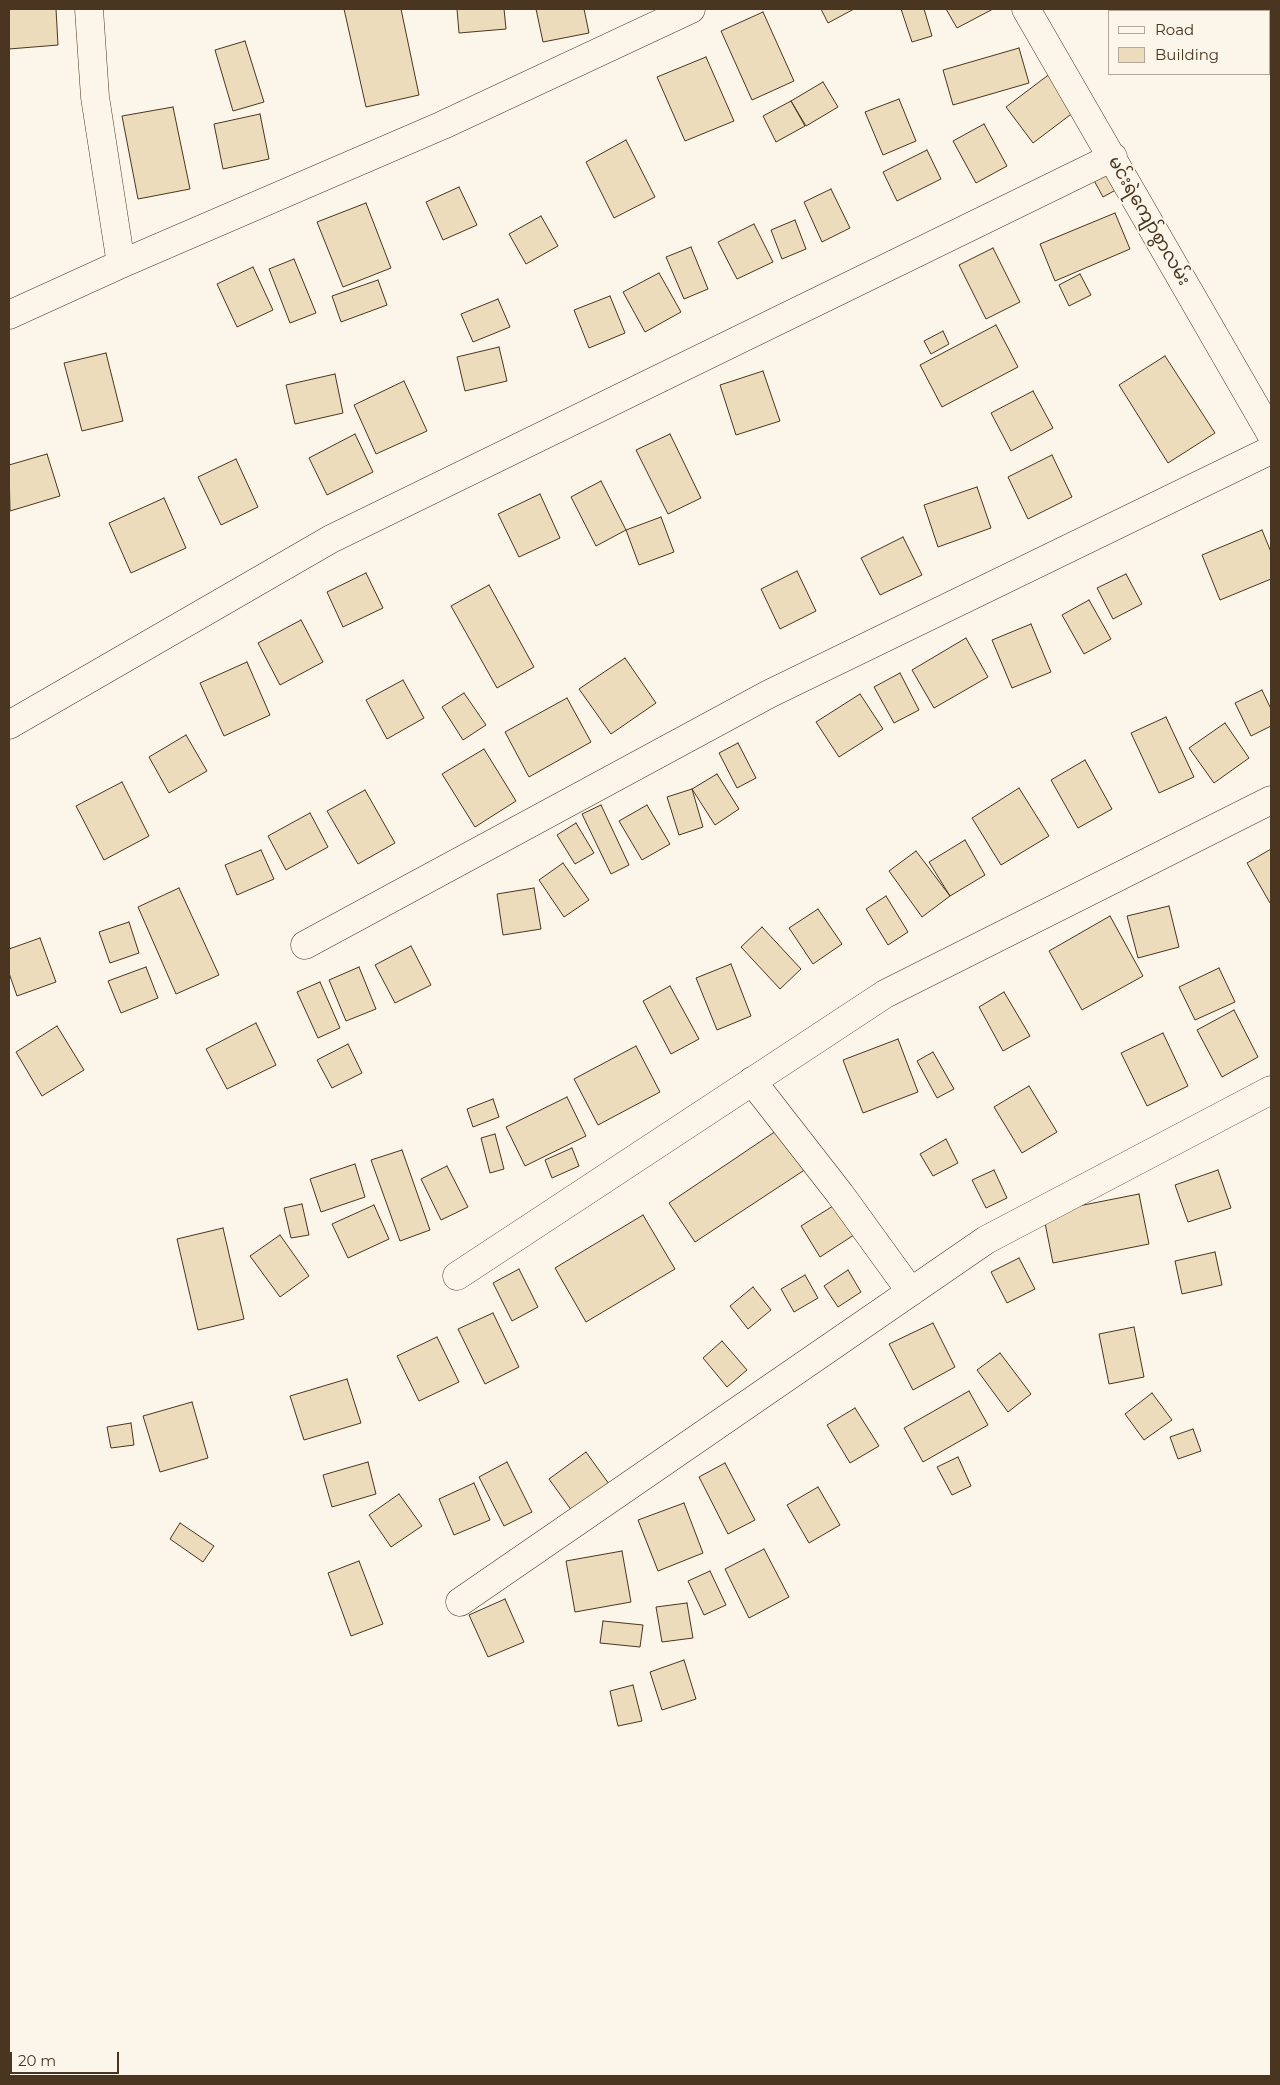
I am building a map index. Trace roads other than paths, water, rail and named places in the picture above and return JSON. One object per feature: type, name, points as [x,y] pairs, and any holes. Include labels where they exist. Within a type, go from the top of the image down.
[{"type":"street","points":[[89,9],[95,97],[121,264]]},
{"type":"street","points":[[9,315],[121,264],[442,125],[691,9]]},
{"type":"street","name":"မင်းရဲကျော်စွာလမ်း","points":[[1026,9],[1271,434]]},
{"type":"street","points":[[9,725],[331,539],[1113,157]]},
{"type":"street","points":[[305,945],[769,694],[1271,450]]},
{"type":"street","points":[[457,1276],[885,994],[1271,800]]},
{"type":"street","points":[[752,1081],[840,1194],[911,1292]]},
{"type":"street","points":[[460,1602],[986,1240],[1271,1090]]}]
